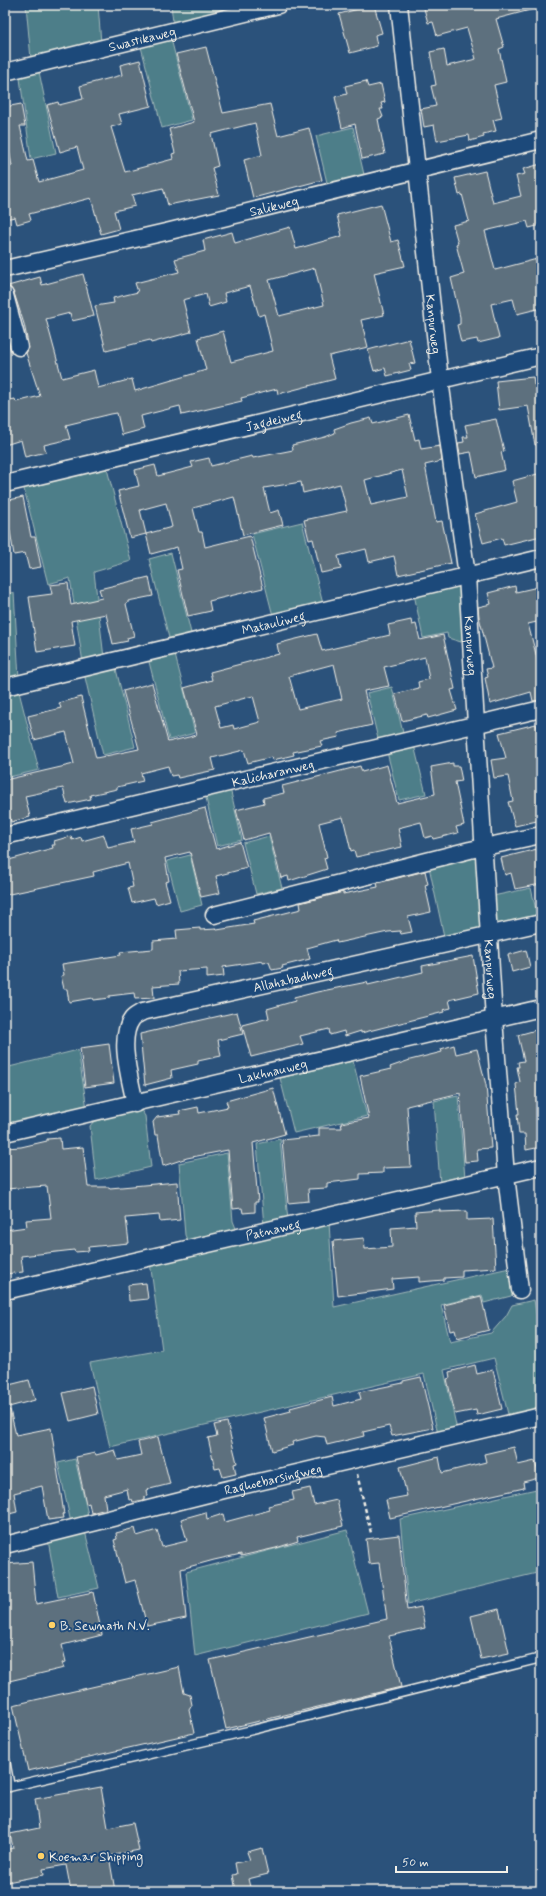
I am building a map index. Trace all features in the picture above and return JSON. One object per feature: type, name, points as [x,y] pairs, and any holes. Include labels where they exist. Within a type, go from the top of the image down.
[{"type":"street","name":"Swastikaweg","points":[[5,72],[278,5]]},
{"type":"street","name":"Kanpurweg","points":[[399,5],[440,380],[467,576],[494,1019],[506,1176],[520,1290]]},
{"type":"street","name":"Salikweg","points":[[5,269],[170,231],[541,140]]},
{"type":"street","points":[[5,295],[19,348]]},
{"type":"street","name":"Jagdeiweg","points":[[5,484],[541,356]]},
{"type":"street","name":"Matauliweg","points":[[5,687],[541,558]]},
{"type":"street","name":"Kalicharanweg","points":[[5,836],[541,709]]},
{"type":"street","points":[[214,915],[470,850],[541,835]]},
{"type":"street","name":"Allahabadhweg","points":[[135,1104],[127,1063],[125,1038],[132,1019],[142,1012],[541,923]]},
{"type":"street","name":"Lakhnauweg","points":[[5,1133],[135,1104],[541,1008]]},
{"type":"street","name":"Patnaweg","points":[[5,1291],[541,1168]]},
{"type":"street","name":"Raghoebarsingweg","points":[[5,1544],[541,1416]]},
{"type":"lane","points":[[5,1760],[8,1787],[263,1728],[541,1658]]},
{"type":"path","points":[[354,1460],[371,1533]]},
{"type":"green space","points":[[26,5],[98,5],[101,43],[31,59]]},
{"type":"green space","points":[[171,5],[246,5],[173,22]]},
{"type":"green space","points":[[170,35],[192,120],[162,128],[140,43]]},
{"type":"green space","points":[[38,67],[56,153],[31,159],[19,71]]},
{"type":"green space","points":[[353,127],[365,179],[328,187],[316,136]]},
{"type":"green space","points":[[106,465],[131,561],[94,572],[104,658],[83,663],[70,578],[48,584],[23,485]]},
{"type":"green space","points":[[302,522],[323,604],[273,616],[252,534]]},
{"type":"green space","points":[[171,553],[192,637],[170,642],[149,559]]},
{"type":"green space","points":[[456,585],[460,589],[464,633],[461,642],[448,638],[447,633],[423,638],[414,594]]},
{"type":"green space","points":[[14,592],[19,679],[5,682],[5,595]]},
{"type":"green space","points":[[174,651],[195,733],[169,740],[148,658]]},
{"type":"green space","points":[[115,665],[135,747],[103,755],[84,673]]},
{"type":"green space","points":[[392,687],[404,737],[379,743],[367,693]]},
{"type":"green space","points":[[18,688],[39,770],[9,777],[5,760],[5,691]]},
{"type":"green space","points":[[414,745],[426,794],[399,800],[387,752]]},
{"type":"green space","points":[[230,788],[242,840],[217,846],[205,794]]},
{"type":"green space","points":[[269,836],[282,888],[256,894],[243,843]]},
{"type":"green space","points":[[479,854],[484,931],[445,941],[428,862]]},
{"type":"green space","points":[[190,855],[202,905],[180,911],[167,861]]},
{"type":"green space","points":[[531,888],[538,919],[499,927],[495,924],[493,896]]},
{"type":"green space","points":[[78,1050],[87,1109],[5,1128],[5,1068]]},
{"type":"green space","points":[[353,1061],[367,1116],[294,1133],[280,1078]]},
{"type":"green space","points":[[458,1096],[465,1178],[440,1184],[434,1101]]},
{"type":"green space","points":[[140,1109],[145,1116],[151,1167],[96,1180],[90,1126],[93,1122]]},
{"type":"green space","points":[[280,1139],[288,1221],[264,1226],[257,1144]]},
{"type":"green space","points":[[227,1153],[233,1221],[237,1231],[188,1242],[185,1235],[179,1163]]},
{"type":"green space","points":[[329,1222],[334,1307],[514,1267],[516,1292],[511,1296],[484,1303],[482,1295],[441,1305],[450,1342],[491,1333],[506,1316],[512,1305],[534,1300],[538,1324],[541,1323],[541,1411],[509,1418],[494,1358],[444,1370],[457,1430],[438,1434],[424,1374],[110,1447],[90,1363],[162,1350],[150,1262]]},
{"type":"green space","points":[[75,1459],[89,1519],[71,1523],[58,1463]]},
{"type":"green space","points":[[541,1488],[541,1572],[408,1604],[400,1519]]},
{"type":"green space","points":[[347,1530],[368,1613],[195,1656],[186,1572]]},
{"type":"green space","points":[[85,1531],[99,1588],[58,1597],[48,1540]]},
{"type":"building","points":[[374,5],[382,33],[375,35],[377,46],[350,53],[339,14]]},
{"type":"building","points":[[423,5],[533,5],[534,9],[496,19],[504,47],[499,49],[506,82],[494,85],[502,118],[493,120],[496,131],[483,134],[484,137],[470,141],[469,135],[437,141],[434,125],[424,127],[421,109],[436,106],[431,86],[436,85],[430,52],[444,49],[447,66],[476,59],[467,28],[437,36],[433,22],[428,23]]},
{"type":"building","points":[[206,47],[223,113],[270,104],[278,136],[309,128],[322,180],[253,198],[244,160],[262,155],[255,123],[211,134],[218,166],[212,168],[219,195],[168,205],[163,188],[132,195],[135,206],[114,211],[119,229],[101,234],[91,198],[29,214],[31,220],[17,224],[15,217],[5,219],[5,167],[12,166],[7,139],[5,139],[5,107],[21,104],[25,126],[20,126],[28,161],[33,160],[39,182],[83,170],[77,147],[60,152],[47,105],[58,102],[59,105],[83,99],[80,86],[122,75],[120,65],[140,60],[151,106],[119,114],[122,124],[111,127],[125,172],[173,159],[172,154],[175,153],[169,129],[194,122],[176,54]]},
{"type":"building","points":[[366,81],[368,87],[381,84],[385,102],[381,103],[383,109],[380,109],[383,117],[378,119],[385,154],[362,159],[355,124],[342,128],[335,97],[347,94],[345,86]]},
{"type":"building","points":[[541,164],[541,225],[529,228],[527,221],[485,231],[495,270],[541,258],[541,308],[517,314],[513,299],[491,304],[499,338],[478,343],[477,339],[461,342],[457,325],[460,324],[460,317],[451,278],[464,274],[456,244],[458,243],[453,225],[469,221],[462,194],[459,195],[455,178],[485,171],[493,203],[521,196],[516,176],[525,174],[523,169]]},
{"type":"building","points":[[381,204],[391,242],[398,240],[405,266],[374,273],[384,315],[361,320],[368,347],[329,356],[335,379],[278,394],[277,389],[241,398],[242,401],[182,415],[180,406],[141,416],[144,429],[122,435],[117,413],[66,425],[70,439],[44,445],[46,452],[25,457],[21,440],[5,445],[5,401],[15,399],[16,402],[40,396],[26,353],[29,348],[24,324],[14,293],[8,286],[40,277],[42,285],[83,274],[94,316],[72,321],[70,313],[46,319],[62,378],[94,370],[98,388],[132,379],[135,391],[206,370],[198,338],[223,331],[231,362],[273,351],[264,314],[259,316],[250,286],[224,293],[226,302],[209,307],[206,294],[183,300],[191,332],[151,343],[150,340],[106,351],[95,306],[114,303],[113,298],[138,292],[135,283],[179,272],[175,259],[205,251],[203,240],[232,232],[235,243],[290,227],[296,249],[342,236],[337,215]],"holes":[[[315,268],[324,305],[279,316],[269,280]]]},
{"type":"building","points":[[409,339],[415,363],[409,364],[411,370],[387,376],[385,368],[374,371],[368,350]]},
{"type":"building","points":[[533,377],[534,385],[541,383],[541,444],[535,445],[528,406],[499,410],[496,381]]},
{"type":"building","points":[[409,415],[415,440],[419,439],[421,449],[440,446],[442,461],[425,465],[436,522],[442,521],[451,563],[398,575],[394,556],[369,562],[366,549],[338,556],[341,569],[321,573],[313,539],[309,540],[304,520],[347,511],[340,484],[303,493],[301,482],[264,488],[270,513],[279,510],[283,525],[243,535],[234,497],[193,508],[199,532],[202,532],[205,547],[250,536],[263,588],[209,601],[211,611],[188,616],[177,570],[182,569],[177,547],[151,554],[146,534],[130,538],[118,491],[139,486],[135,470],[155,465],[158,476],[193,467],[191,462],[209,458],[211,466],[252,456],[253,458],[293,450],[292,445],[325,437],[335,433],[334,429],[351,423],[371,418],[373,424]],"holes":[[[402,470],[408,497],[371,505],[365,480]],[[166,503],[172,527],[146,534],[140,510]]]},
{"type":"building","points":[[496,419],[504,451],[501,452],[505,470],[476,477],[471,452],[460,454],[458,443],[464,442],[463,437],[468,437],[465,425]]},
{"type":"building","points":[[541,473],[541,536],[504,545],[502,538],[483,543],[475,514],[517,502],[512,481]]},
{"type":"building","points":[[23,497],[31,537],[35,537],[41,567],[29,569],[25,553],[14,555],[10,531],[5,532],[5,501]]},
{"type":"building","points":[[149,577],[153,596],[128,601],[126,604],[134,636],[127,638],[128,641],[113,644],[106,614],[71,621],[75,646],[37,652],[29,597],[52,594],[50,585],[68,583],[71,605],[102,598],[99,589]]},
{"type":"building","points":[[515,586],[516,592],[538,587],[541,601],[541,621],[528,624],[541,673],[541,700],[533,701],[531,692],[490,704],[485,678],[488,677],[486,669],[492,668],[479,617],[478,607],[491,604],[488,593]]},
{"type":"building","points":[[411,620],[412,625],[416,624],[420,640],[443,635],[455,689],[451,690],[457,710],[428,718],[427,715],[402,721],[395,694],[419,688],[418,682],[429,679],[425,657],[384,667],[389,686],[364,691],[372,725],[338,733],[339,737],[320,741],[322,746],[293,752],[294,755],[273,760],[272,757],[248,763],[244,750],[212,758],[215,770],[178,778],[177,775],[171,776],[168,766],[141,773],[143,781],[90,795],[91,799],[67,804],[63,788],[25,796],[30,817],[11,822],[5,798],[5,780],[74,764],[66,732],[34,740],[28,716],[61,708],[59,703],[81,697],[96,758],[139,749],[123,691],[152,683],[168,742],[197,735],[184,688],[212,680],[210,672],[279,654],[277,644],[317,634],[322,651],[390,635],[388,625]],"holes":[[[334,664],[342,699],[298,709],[289,676]],[[253,696],[260,722],[234,729],[233,725],[221,728],[215,706]]]},
{"type":"building","points":[[536,724],[541,743],[541,820],[515,826],[508,802],[513,801],[508,776],[494,778],[491,760],[506,758],[499,733]]},
{"type":"building","points":[[453,763],[453,766],[459,766],[462,781],[455,782],[464,825],[456,827],[458,833],[433,839],[432,836],[425,838],[421,822],[398,828],[402,847],[356,857],[354,850],[351,851],[343,817],[319,823],[327,857],[324,858],[327,869],[289,881],[288,876],[281,878],[269,833],[244,840],[236,810],[264,803],[263,798],[284,793],[282,786],[360,766],[362,772],[387,765],[397,803],[435,794],[431,767]]},
{"type":"building","points":[[205,808],[216,849],[240,842],[247,868],[216,876],[220,893],[201,897],[190,852],[165,858],[169,881],[165,882],[170,900],[156,904],[154,898],[132,903],[128,888],[133,887],[128,863],[93,872],[94,876],[5,895],[5,861],[53,848],[52,845],[55,845],[54,841],[71,836],[72,840],[81,837],[82,841],[104,835],[108,848],[134,842],[131,829]]},
{"type":"building","points":[[541,848],[541,884],[515,889],[511,873],[505,875],[501,858]]},
{"type":"building","points":[[425,871],[428,884],[425,885],[431,912],[408,917],[412,932],[401,934],[400,931],[388,932],[337,943],[336,940],[307,948],[310,959],[272,970],[269,962],[263,963],[263,961],[223,967],[224,976],[207,978],[207,969],[178,971],[179,984],[153,986],[154,998],[135,999],[134,993],[109,996],[109,998],[93,1000],[92,998],[69,1002],[67,989],[64,989],[61,976],[64,975],[62,964],[121,955],[120,952],[153,949],[153,941],[177,939],[176,930],[200,928],[200,930],[217,930],[254,924],[253,921],[301,909],[300,903],[343,892],[343,894],[378,887],[377,883]]},
{"type":"building","points":[[526,950],[530,967],[512,972],[508,955]]},
{"type":"building","points":[[473,956],[479,993],[449,1000],[451,1008],[443,1010],[444,1012],[345,1036],[344,1031],[330,1035],[329,1029],[300,1036],[303,1044],[251,1057],[242,1025],[269,1018],[267,1009],[295,1001],[294,998],[317,992],[367,982],[368,985],[423,972],[422,966]]},
{"type":"building","points":[[237,1012],[243,1034],[218,1040],[221,1056],[198,1061],[198,1064],[171,1070],[172,1078],[145,1085],[140,1034]]},
{"type":"building","points":[[536,1030],[537,1039],[541,1038],[541,1147],[526,1150],[525,1134],[519,1134],[517,1114],[519,1114],[516,1084],[520,1082],[517,1067],[519,1067],[518,1062],[524,1061],[518,1035]]},
{"type":"building","points":[[109,1044],[114,1083],[85,1087],[80,1048]]},
{"type":"building","points":[[454,1045],[456,1054],[477,1049],[486,1085],[491,1148],[477,1149],[478,1161],[465,1162],[460,1093],[407,1106],[411,1167],[383,1168],[383,1173],[360,1174],[360,1179],[327,1183],[327,1188],[308,1189],[309,1201],[288,1203],[282,1140],[319,1136],[319,1128],[342,1128],[341,1123],[369,1118],[360,1076],[391,1069],[390,1067],[410,1060],[442,1052],[441,1049]]},
{"type":"building","points":[[273,1088],[285,1134],[253,1143],[258,1202],[255,1202],[255,1212],[243,1213],[242,1208],[233,1209],[228,1150],[187,1158],[163,1166],[158,1135],[155,1135],[153,1122],[157,1117],[180,1114],[179,1111],[198,1107],[199,1113],[228,1107],[226,1101]]},
{"type":"building","points":[[60,1138],[61,1149],[83,1147],[88,1187],[110,1188],[177,1182],[180,1220],[160,1222],[159,1215],[126,1218],[129,1243],[88,1247],[89,1251],[75,1252],[74,1250],[21,1256],[23,1272],[5,1274],[5,1230],[27,1227],[26,1220],[51,1218],[47,1186],[5,1189],[5,1148],[21,1147],[47,1141],[47,1139]]},
{"type":"building","points":[[440,1210],[440,1212],[467,1211],[467,1220],[493,1219],[496,1268],[462,1270],[462,1277],[444,1278],[444,1280],[419,1282],[419,1277],[392,1279],[393,1289],[338,1296],[333,1241],[364,1238],[365,1249],[392,1247],[391,1228],[416,1226],[415,1212]]},
{"type":"building","points":[[146,1283],[148,1299],[129,1301],[128,1285]]},
{"type":"building","points":[[481,1296],[489,1330],[457,1338],[455,1330],[450,1331],[444,1305]]},
{"type":"building","points":[[475,1365],[477,1374],[493,1370],[502,1409],[477,1415],[476,1410],[455,1414],[447,1379],[450,1378],[449,1372]]},
{"type":"building","points":[[421,1377],[433,1428],[392,1436],[389,1426],[363,1432],[364,1436],[327,1445],[325,1437],[316,1436],[292,1442],[293,1445],[272,1451],[264,1418],[291,1411],[290,1408],[332,1397],[334,1406],[361,1399],[359,1392],[403,1383],[403,1381]]},
{"type":"building","points":[[29,1380],[35,1400],[5,1408],[5,1386]]},
{"type":"building","points":[[92,1386],[98,1414],[70,1421],[63,1393]]},
{"type":"building","points":[[5,1410],[10,1410],[16,1435],[51,1428],[64,1514],[62,1514],[63,1518],[48,1520],[42,1486],[14,1493],[17,1512],[5,1515]]},
{"type":"building","points":[[227,1422],[237,1463],[234,1464],[236,1474],[223,1477],[220,1468],[215,1469],[208,1438],[217,1436],[214,1425]]},
{"type":"building","points":[[158,1437],[170,1484],[146,1490],[147,1496],[144,1497],[144,1500],[133,1502],[132,1499],[129,1500],[127,1489],[104,1495],[106,1509],[91,1513],[89,1503],[86,1504],[76,1457],[95,1453],[96,1455],[115,1450],[118,1460],[141,1455],[138,1442]]},
{"type":"building","points":[[514,1447],[518,1465],[535,1461],[539,1478],[523,1482],[524,1488],[390,1518],[386,1500],[407,1496],[400,1467],[439,1457],[442,1473],[486,1462],[484,1454]]},
{"type":"building","points":[[310,1488],[314,1505],[337,1500],[343,1526],[297,1537],[298,1541],[276,1548],[241,1556],[241,1554],[181,1569],[186,1618],[147,1626],[135,1580],[125,1583],[114,1540],[117,1539],[116,1533],[135,1528],[137,1536],[157,1530],[162,1547],[187,1541],[181,1519],[206,1512],[207,1519],[223,1514],[225,1522],[270,1510],[268,1506],[294,1500],[292,1492]]},
{"type":"building","points":[[399,1535],[407,1610],[421,1607],[425,1628],[389,1636],[401,1687],[226,1729],[210,1660],[387,1619],[379,1563],[369,1564],[366,1539]]},
{"type":"building","points":[[32,1562],[36,1604],[93,1592],[102,1635],[62,1645],[66,1662],[62,1663],[64,1668],[5,1682],[5,1564]]},
{"type":"building","points":[[499,1609],[509,1653],[481,1659],[471,1616]]},
{"type":"building","points":[[179,1667],[184,1693],[190,1695],[192,1705],[189,1710],[194,1733],[28,1771],[13,1705]]},
{"type":"building","points":[[101,1787],[108,1828],[133,1823],[139,1850],[109,1856],[115,1891],[71,1891],[66,1865],[43,1869],[44,1875],[7,1882],[5,1850],[13,1848],[10,1834],[39,1828],[35,1799]]},
{"type":"building","points":[[262,1848],[268,1874],[248,1879],[251,1891],[236,1891],[233,1875],[237,1874],[235,1863],[250,1860],[247,1852]]},
{"type":"place","name":"B. Sewnath N.V.","points":[[52,1625]]},
{"type":"place","name":"Koemar Shipping","points":[[41,1856]]}]
